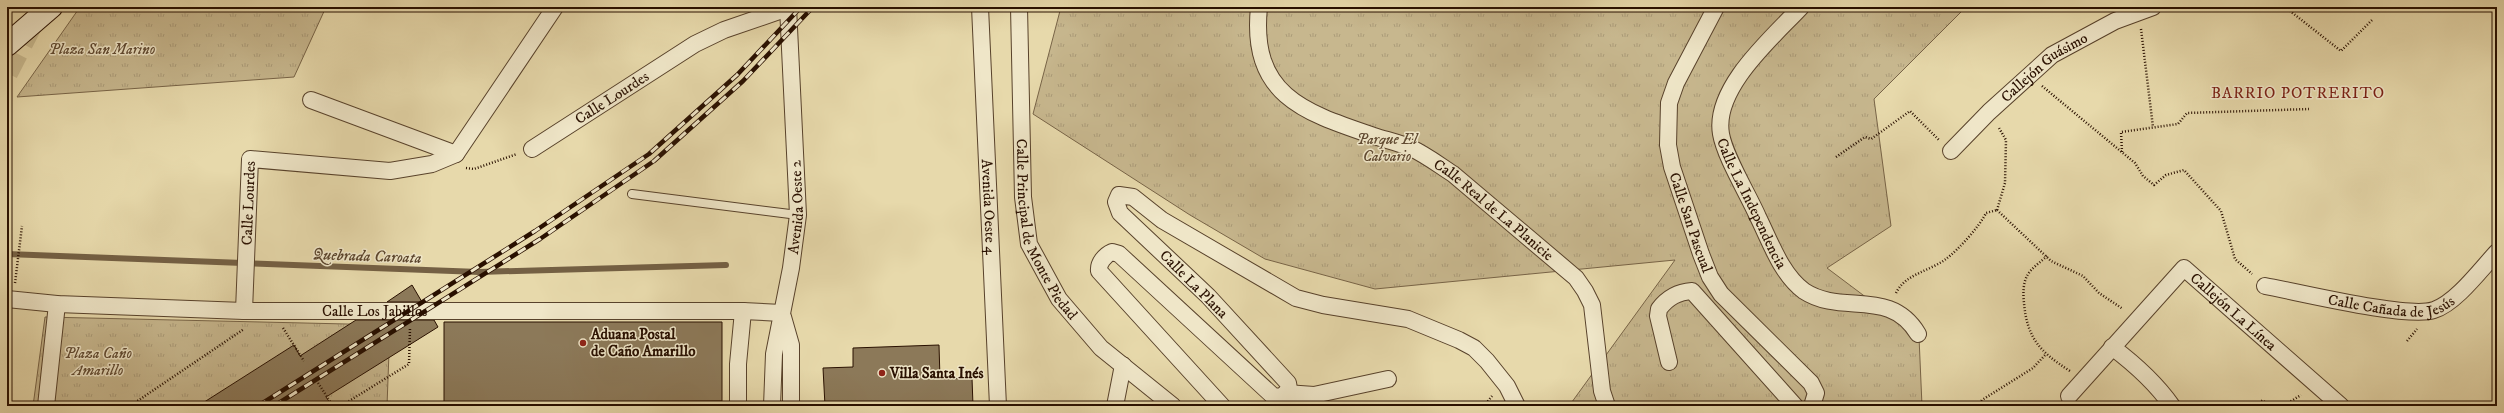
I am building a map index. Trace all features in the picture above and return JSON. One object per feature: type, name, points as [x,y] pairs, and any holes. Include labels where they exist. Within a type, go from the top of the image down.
[{"type":"main road","points":[[7,46],[51,7]]},
{"type":"street","points":[[311,100],[456,154],[555,7]]},
{"type":"street","name":"Avenida Oeste 4","points":[[980,7],[998,406]]},
{"type":"street","name":"Calle Principal de Monte Piedad","points":[[1019,7],[1023,197],[1029,244],[1059,299],[1101,348],[1173,406]]},
{"type":"street","name":"Calle Real de La Planicie","points":[[1259,7],[1258,38],[1265,67],[1274,84],[1291,100],[1310,112],[1410,148],[1435,161],[1576,278],[1592,305],[1602,391],[1607,406]]},
{"type":"street","name":"Calle San Pascual","points":[[1716,7],[1676,83],[1669,103],[1668,145],[1672,167],[1710,277],[1721,294],[1811,384],[1816,393],[1812,406]]},
{"type":"street","name":"Calle La Independencia","points":[[1801,7],[1742,72],[1723,108],[1720,122],[1724,145],[1777,256],[1790,278],[1805,291],[1821,298],[1889,308],[1901,314],[1911,323],[1918,334]]},
{"type":"street","name":"Calle Lourdes","points":[[532,149],[695,44],[724,30],[788,8]]},
{"type":"street","name":"Avenida Oeste 2","points":[[788,8],[798,216],[791,268],[782,313],[791,345],[791,406]]},
{"type":"street","name":"Callejón Guásimo","points":[[1951,151],[1988,112],[2030,77],[2052,55],[2075,42],[2146,9]]},
{"type":"street","name":"Calle Lourdes","points":[[244,311],[250,159],[390,172],[432,164],[456,154]]},
{"type":"street","name":"Calle La Plana","points":[[1222,406],[1098,271],[1100,264],[1109,253],[1112,252],[1119,254],[1267,392],[1276,397],[1286,393],[1289,389],[1284,378],[1208,296],[1120,213],[1116,202],[1119,195],[1133,197],[1162,220],[1296,298],[1323,305],[1408,319],[1459,340],[1474,348],[1488,361],[1507,386],[1517,406]]},
{"type":"street","name":"Calle Cañada de Jesús","points":[[2265,286],[2388,309],[2434,310],[2451,300],[2497,252]]},
{"type":"street","name":"Callejón La Línea","points":[[2069,396],[2184,268],[2341,406]]},
{"type":"street","points":[[1669,362],[1658,316],[1659,308],[1674,295],[1682,291],[1692,291],[1795,406]]},
{"type":"street","name":"Calle Los Jabillos","points":[[7,299],[57,304],[244,311],[743,311],[782,313]]},
{"type":"street","points":[[46,406],[57,304]]},
{"type":"street","points":[[738,406],[738,364],[743,311]]},
{"type":"street","points":[[772,406],[774,354],[782,313]]},
{"type":"street","points":[[2112,347],[2139,368],[2158,387],[2172,406]]},
{"type":"street","points":[[1115,406],[1123,365]]},
{"type":"street","points":[[1286,393],[1314,395],[1388,379]]},
{"type":"lane","points":[[632,194],[798,216]]},
{"type":"path","points":[[2285,7],[2341,51],[2374,19]]},
{"type":"path","points":[[2146,9],[2153,127]]},
{"type":"path","points":[[2030,77],[2135,163],[2143,176],[2154,185],[2166,175],[2184,170],[2221,211],[2235,260],[2265,286]]},
{"type":"path","points":[[2122,153],[2121,132],[2178,124],[2187,113],[2309,109]]},
{"type":"path","points":[[1836,158],[1865,137],[1871,139],[1910,111],[1951,151]]},
{"type":"path","points":[[1988,112],[2006,140],[2005,183],[1997,210]]},
{"type":"path","points":[[432,164],[474,169],[532,149]]},
{"type":"path","points":[[1889,308],[1898,290],[1910,277],[1947,258],[1979,226],[1986,213],[1997,210]]},
{"type":"path","points":[[1997,210],[2051,261],[2083,276],[2099,293],[2138,319]]},
{"type":"path","points":[[16,262],[22,226]]},
{"type":"path","points":[[2047,256],[2027,276],[2023,292],[2025,320],[2032,338],[2046,354],[2084,380]]},
{"type":"path","points":[[272,311],[304,361]]},
{"type":"path","points":[[342,406],[409,364],[411,311]]},
{"type":"path","points":[[130,406],[246,328]]},
{"type":"path","points":[[1978,406],[1982,400],[2033,368],[2046,354]]},
{"type":"path","points":[[318,383],[333,406]]},
{"type":"path","points":[[2254,406],[2263,400],[2267,406]]},
{"type":"green space","name":"Plaza San Marino","points":[[80,7],[326,7],[294,77],[17,97]]},
{"type":"green space","name":"Parque El Calvario","points":[[1061,7],[1966,7],[1874,99],[1891,226],[1827,268],[1919,337],[1922,406],[1569,406],[1675,260],[1375,289],[1265,259],[1190,215],[1033,114]]},
{"type":"green space","name":"Plaza Caño Amarillo","points":[[45,317],[390,325],[387,406],[33,406]]},
{"type":"building","points":[[412,285],[422,302],[387,302]]},
{"type":"building","points":[[356,320],[434,320],[438,327],[326,397],[332,406],[198,406],[294,345],[300,356]]},
{"type":"building","name":"Aduana Postal de Caño Amarillo","points":[[444,322],[722,322],[722,401],[444,402]]},
{"type":"building","name":"Villa Santa Inés","points":[[939,345],[940,379],[972,378],[973,406],[825,406],[823,368],[853,367],[853,348]]},
{"type":"waterway","name":"Quebrada Caroata","points":[[7,254],[479,272],[726,265]]},
{"type":"tunnel","points":[[7,73],[34,20]]},
{"type":"railway","points":[[258,406],[535,231],[649,154],[737,75],[801,7]]},
{"type":"railway","points":[[274,406],[540,239],[654,161],[743,81],[813,7]]},
{"type":"place","name":"Aduana Postal de Caño Amarillo","points":[[583,343]]},
{"type":"place","name":"Villa Santa Inés","points":[[882,373]]},
{"type":"district","name":"BARRIO POTRERITO","points":[[2298,92]]}]
